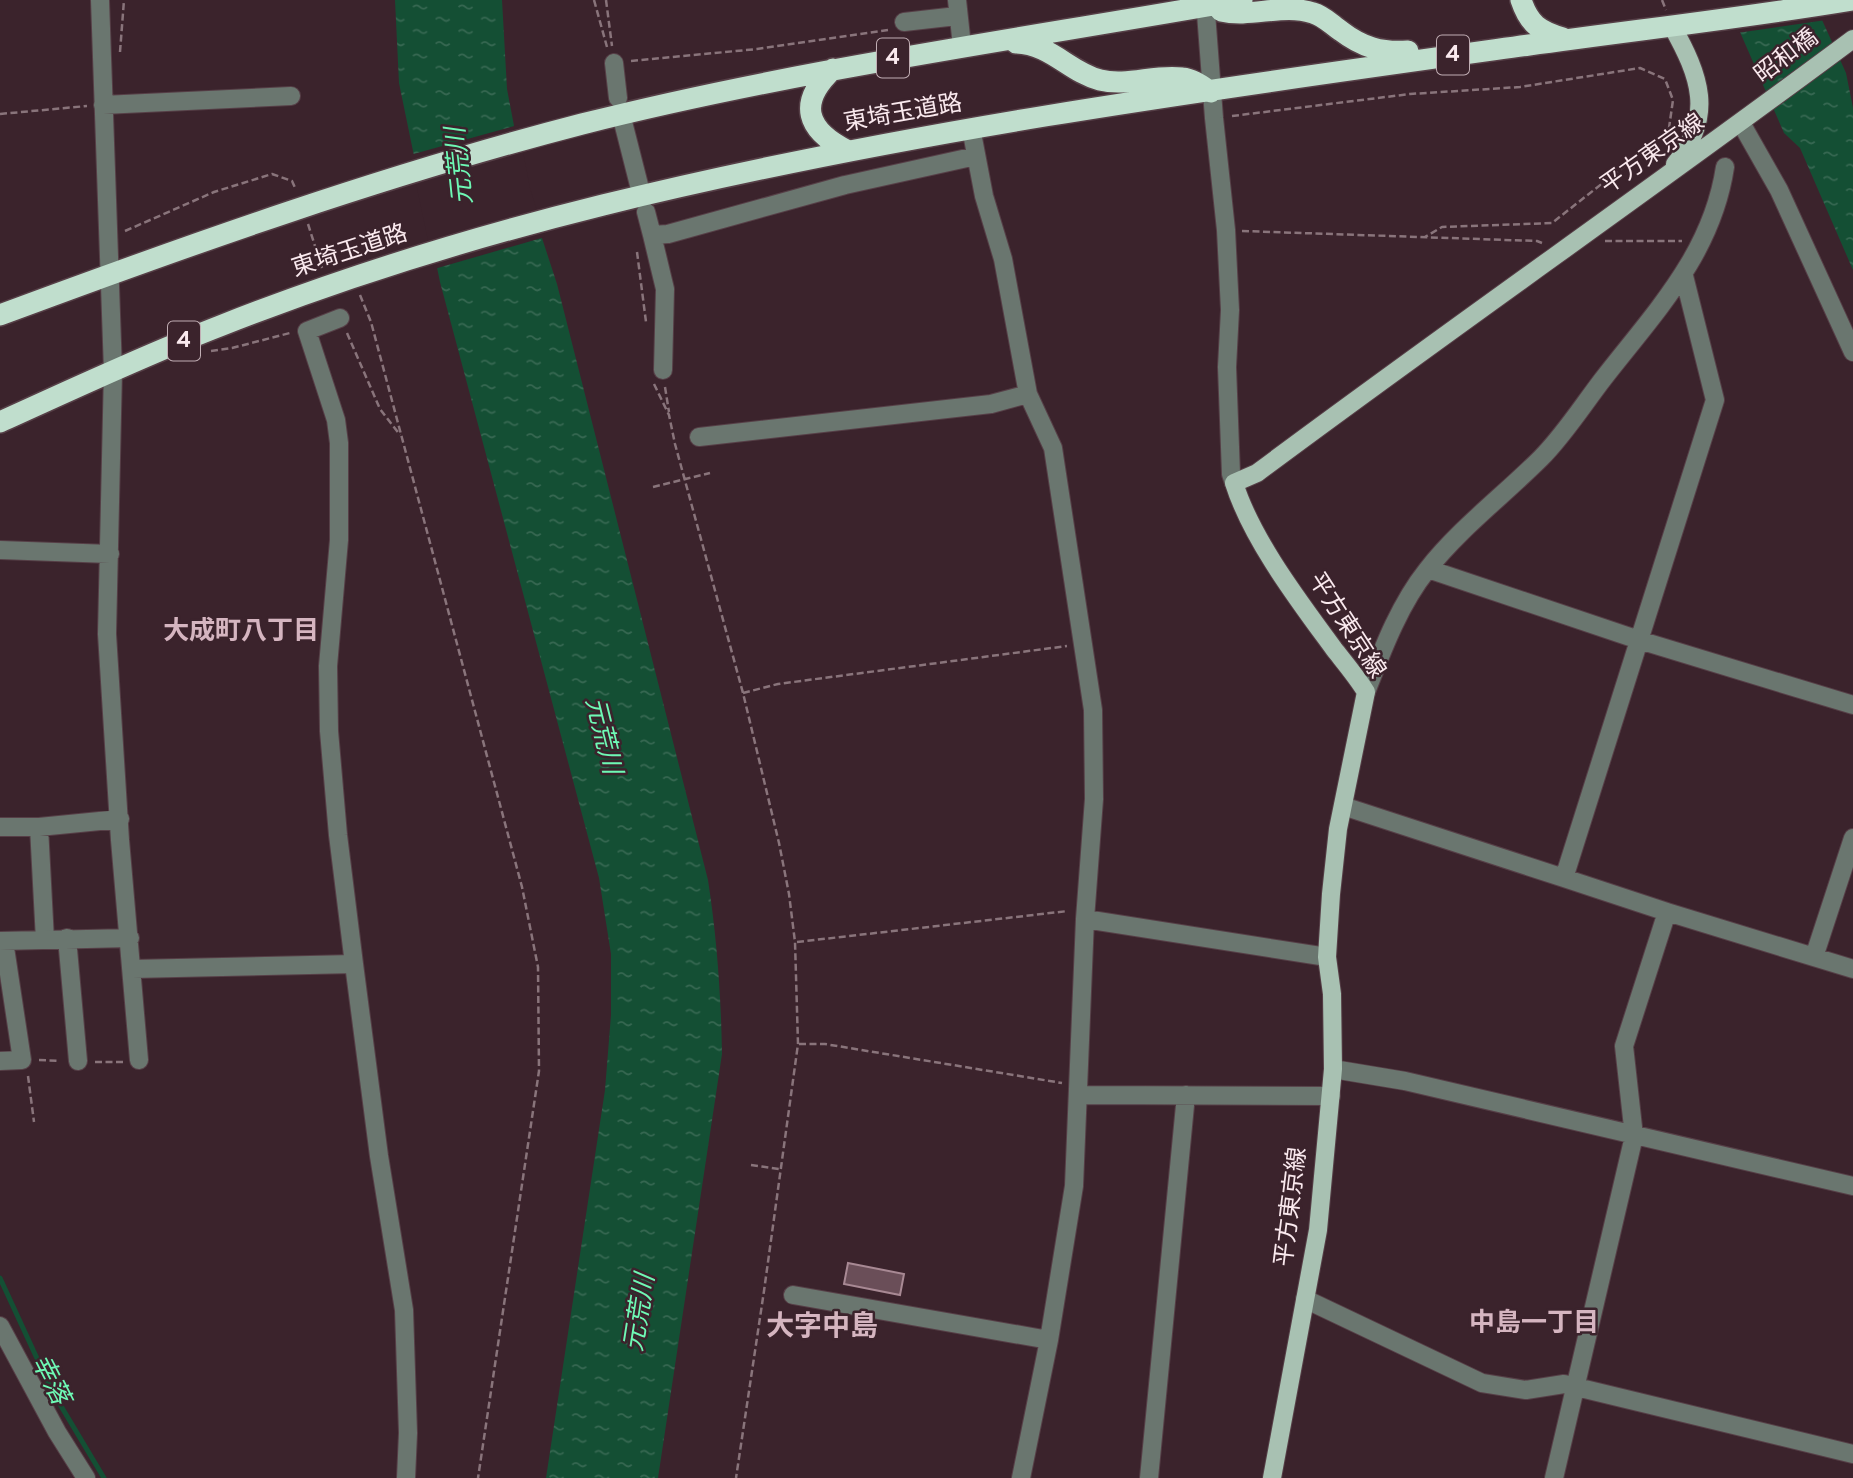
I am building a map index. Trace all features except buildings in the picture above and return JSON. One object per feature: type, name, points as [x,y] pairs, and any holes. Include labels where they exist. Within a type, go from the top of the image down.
[{"type":"highway","name":"4","points":[[0,315],[348,192],[583,124],[833,69],[1205,3],[1242,0]]},
{"type":"highway","name":"4","points":[[1521,0],[1532,25],[1544,32],[1568,39]]},
{"type":"highway","name":"東埼玉道路","points":[[0,422],[221,326],[372,272],[605,205],[848,151],[971,128],[1473,52],[1844,1]]},
{"type":"highway","name":"4","points":[[1205,3],[1242,14],[1288,9],[1317,14],[1374,50],[1394,52],[1434,49],[1473,52]]},
{"type":"highway","name":"4","points":[[987,42],[1041,47],[1099,80],[1121,82],[1181,78],[1196,82],[1211,92]]},
{"type":"highway","points":[[833,69],[813,92],[809,107],[820,133],[848,151]]},
{"type":"main road","points":[[1661,180],[1693,138],[1699,120],[1699,88],[1685,49],[1672,26]]},
{"type":"main road","name":"昭和橋","points":[[1746,119],[1853,39]]},
{"type":"main road","name":"平方東京線","points":[[1272,1478],[1318,1230],[1333,1069],[1332,994],[1327,957],[1333,869],[1366,692],[1300,602],[1258,535],[1240,502],[1234,483],[1257,473],[1554,255],[1746,119]]},
{"type":"street","points":[[100,0],[113,371],[107,634],[139,1059]]},
{"type":"street","points":[[1205,3],[1211,92],[1226,230],[1230,310],[1228,413],[1231,474],[1234,483]]},
{"type":"street","points":[[904,22],[957,8],[961,46]]},
{"type":"street","points":[[614,63],[618,98]]},
{"type":"street","points":[[103,105],[291,96]]},
{"type":"street","points":[[1746,119],[1853,352]]},
{"type":"street","points":[[624,122],[639,185]]},
{"type":"street","points":[[971,128],[984,196],[1003,259],[1028,394],[1053,448],[1093,710],[1094,799],[1085,914],[1074,1186],[1049,1339],[1021,1478]]},
{"type":"street","points":[[652,235],[688,229],[845,185],[976,156]]},
{"type":"street","points":[[1366,692],[1407,600],[1427,569],[1466,528],[1543,457],[1684,276],[1711,224],[1725,167]]},
{"type":"street","points":[[646,212],[665,289],[658,376]]},
{"type":"street","points":[[1564,878],[1714,400],[1684,276]]},
{"type":"street","points":[[340,318],[307,331],[336,420],[339,443],[339,540],[328,666],[329,731],[338,835],[354,964],[379,1156],[404,1310],[408,1433],[406,1478]]},
{"type":"street","points":[[699,437],[991,404],[1028,394]]},
{"type":"street","points":[[0,550],[110,554]]},
{"type":"street","points":[[1427,569],[1639,640],[1853,705]]},
{"type":"street","points":[[1343,806],[1667,912],[1853,969]]},
{"type":"street","points":[[0,827],[39,827],[120,819]]},
{"type":"street","points":[[39,827],[45,940]]},
{"type":"street","points":[[1814,957],[1853,838]]},
{"type":"street","points":[[1554,1478],[1634,1136],[1624,1046],[1667,912]]},
{"type":"street","points":[[1085,914],[1327,957]]},
{"type":"street","points":[[0,1061],[22,1060],[2,941],[130,937]]},
{"type":"street","points":[[67,938],[78,1061]]},
{"type":"street","points":[[132,969],[354,964]]},
{"type":"street","points":[[1333,1069],[1405,1082],[1853,1186]]},
{"type":"street","points":[[1079,1091],[1331,1096]]},
{"type":"street","points":[[1149,1478],[1186,1095]]},
{"type":"street","points":[[793,1295],[1049,1339]]},
{"type":"street","points":[[1305,1299],[1482,1383],[1526,1390],[1564,1384],[1575,1386],[1853,1454]]},
{"type":"street","points":[[0,1326],[57,1432],[86,1478]]},
{"type":"path","points":[[119,62],[124,0]]},
{"type":"path","points":[[594,0],[601,32],[614,63]]},
{"type":"path","points":[[606,0],[614,63]]},
{"type":"path","points":[[614,63],[757,49],[902,29],[904,22]]},
{"type":"path","points":[[1214,118],[1410,94],[1520,87],[1640,68],[1665,79],[1673,100],[1669,128],[1552,223],[1442,227],[1424,237]]},
{"type":"path","points":[[0,114],[103,105]]},
{"type":"path","points":[[109,238],[214,192],[272,174],[292,181],[296,191]]},
{"type":"path","points":[[305,215],[325,278]]},
{"type":"path","points":[[1590,229],[1598,239],[1611,243],[1703,241]]},
{"type":"path","points":[[1226,230],[1536,241],[1544,243],[1554,255]]},
{"type":"path","points":[[637,252],[647,330]]},
{"type":"path","points":[[358,288],[402,438],[519,874],[538,967],[539,1071],[478,1478]]},
{"type":"path","points":[[340,318],[380,409],[402,438]]},
{"type":"path","points":[[205,352],[307,331]]},
{"type":"path","points":[[658,376],[669,415]]},
{"type":"path","points":[[658,376],[743,693],[779,843],[795,943],[798,1044],[736,1478]]},
{"type":"path","points":[[653,487],[710,473]]},
{"type":"path","points":[[743,693],[778,684],[1084,644]]},
{"type":"path","points":[[795,943],[1085,914]]},
{"type":"path","points":[[798,1044],[825,1044],[1079,1091]]},
{"type":"path","points":[[28,1072],[34,1122]]},
{"type":"path","points":[[751,1166],[781,1169]]},
{"type":"water","name":"元荒川","points":[[395,0],[502,0],[507,89],[526,189],[557,284],[708,880],[718,967],[722,1054],[658,1478],[546,1478],[605,1090],[611,1015],[611,954],[599,878],[440,282],[399,83]]},
{"type":"water","points":[[1726,0],[1813,0],[1846,73],[1853,108],[1853,270],[1800,148],[1784,133]]},
{"type":"pier","points":[[1722,0],[1817,0],[1826,20],[1737,33]]},
{"type":"pier","points":[[518,125],[530,188],[545,237],[434,269],[410,155]]},
{"type":"waterway","name":"幸落","points":[[0,1278],[52,1391],[104,1478]]},
{"type":"district","name":"大成町八丁目","points":[[241,632]]},
{"type":"district","name":"中島一丁目","points":[[1534,1324]]},
{"type":"district","name":"大字中島","points":[[822,1328]]}]
